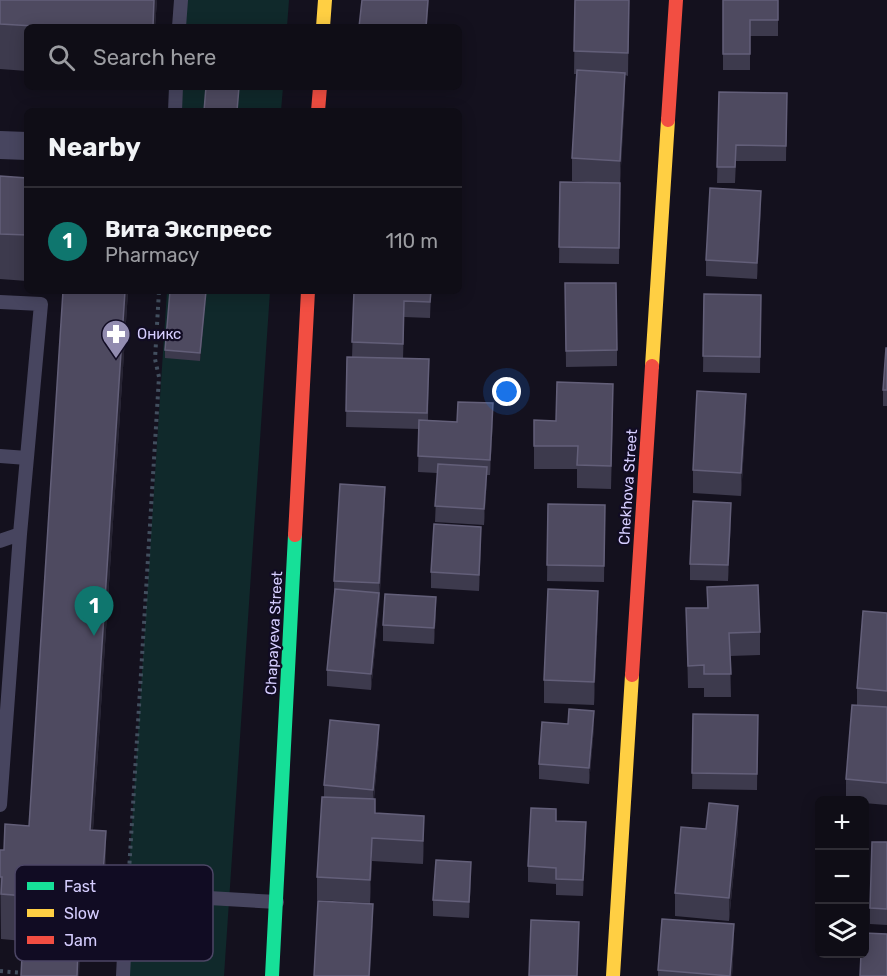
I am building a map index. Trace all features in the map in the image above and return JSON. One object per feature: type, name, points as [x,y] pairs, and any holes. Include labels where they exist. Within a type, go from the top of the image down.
[{"type":"street","points":[[323,24],[325,0]]},
{"type":"street","name":"Chekhova Street","points":[[613,976],[676,0]]},
{"type":"street","points":[[318,108],[320,90]]},
{"type":"street","points":[[0,145],[24,146]]},
{"type":"street","name":"Chapayeva Street","points":[[272,976],[308,294]]},
{"type":"lane","points":[[179,24],[181,0]]},
{"type":"lane","points":[[175,108],[176,90]]},
{"type":"lane","points":[[0,302],[41,304],[20,534],[0,799]]},
{"type":"lane","points":[[0,456],[27,458]]},
{"type":"lane","points":[[0,542],[20,534]]},
{"type":"lane","points":[[213,898],[277,902]]},
{"type":"lane","points":[[123,976],[124,961]]},
{"type":"path","points":[[129,865],[159,377],[156,359],[159,294]]},
{"type":"path","points":[[0,971],[23,973]]},
{"type":"green space","points":[[186,0],[289,0],[287,24],[185,24]]},
{"type":"green space","points":[[181,90],[283,90],[281,108],[179,108]]},
{"type":"green space","points":[[167,294],[270,294],[224,976],[122,976],[123,961],[213,961],[213,865],[129,865]]},
{"type":"building","points":[[0,0],[154,0],[153,24],[0,24]]},
{"type":"building","points":[[362,0],[428,0],[426,24],[359,24]]},
{"type":"building","points":[[575,0],[629,0],[628,53],[574,51]]},
{"type":"building","points":[[723,0],[778,0],[778,20],[750,20],[750,54],[723,54]]},
{"type":"building","points":[[577,70],[625,73],[620,161],[572,158]]},
{"type":"building","points":[[206,90],[239,90],[237,108],[204,108]]},
{"type":"building","points":[[719,92],[787,93],[786,146],[736,145],[735,167],[717,167]]},
{"type":"building","points":[[0,176],[24,178],[24,235],[0,234]]},
{"type":"building","points":[[560,182],[620,183],[619,248],[559,247]]},
{"type":"building","points":[[710,188],[761,191],[757,263],[706,260]]},
{"type":"building","points":[[565,283],[616,283],[617,350],[566,351]]},
{"type":"building","points":[[63,294],[125,294],[90,830],[106,831],[104,865],[15,865],[15,895],[1,894],[0,850],[4,850],[5,824],[29,826]]},
{"type":"building","points":[[170,294],[206,294],[200,353],[165,350]]},
{"type":"building","points":[[354,294],[431,294],[430,302],[404,301],[403,344],[352,342]]},
{"type":"building","points":[[704,294],[761,295],[760,357],[703,356]]},
{"type":"building","points":[[886,348],[887,390],[883,390]]},
{"type":"building","points":[[347,357],[429,359],[427,413],[346,411]]},
{"type":"building","points":[[557,382],[613,384],[611,466],[577,465],[578,446],[534,446],[534,420],[556,421]]},
{"type":"building","points":[[697,391],[746,394],[741,473],[693,470]]},
{"type":"building","points":[[458,402],[493,403],[490,460],[418,456],[419,420],[457,422]]},
{"type":"building","points":[[438,464],[487,467],[484,509],[435,506]]},
{"type":"building","points":[[340,484],[385,487],[379,583],[334,581]]},
{"type":"building","points":[[693,501],[731,503],[728,565],[690,564]]},
{"type":"building","points":[[548,504],[605,505],[604,566],[547,565]]},
{"type":"building","points":[[434,524],[481,527],[479,575],[431,572]]},
{"type":"building","points":[[758,585],[760,632],[729,633],[731,674],[704,674],[704,665],[688,666],[686,608],[708,608],[707,587]]},
{"type":"building","points":[[335,589],[379,593],[371,674],[327,670]]},
{"type":"building","points":[[548,589],[598,591],[594,682],[544,680]]},
{"type":"building","points":[[385,594],[436,597],[434,628],[383,625]]},
{"type":"building","points":[[863,611],[887,613],[887,691],[857,688]]},
{"type":"building","points":[[852,705],[887,707],[887,783],[846,779]]},
{"type":"building","points":[[569,709],[594,711],[589,768],[539,764],[542,722],[568,724]]},
{"type":"building","points":[[693,714],[758,715],[757,774],[692,773]]},
{"type":"building","points":[[330,720],[379,725],[373,790],[324,785]]},
{"type":"building","points":[[322,797],[375,799],[375,813],[424,816],[423,841],[372,838],[370,880],[317,877]]},
{"type":"building","points":[[709,803],[738,806],[729,898],[675,893],[681,827],[706,829]]},
{"type":"building","points":[[531,808],[556,809],[556,821],[586,822],[583,880],[556,879],[556,868],[528,866]]},
{"type":"building","points":[[872,842],[887,842],[887,909],[870,908]]},
{"type":"building","points":[[436,860],[471,862],[469,902],[433,900]]},
{"type":"building","points":[[318,901],[373,904],[369,976],[314,976]]},
{"type":"building","points":[[662,919],[734,924],[730,976],[658,970]]},
{"type":"building","points":[[531,920],[579,922],[577,976],[529,976]]},
{"type":"building","points":[[869,933],[887,934],[887,976],[860,976],[861,958],[869,958]]},
{"type":"building","points":[[22,961],[78,961],[77,976],[21,976]]},
{"type":"traffic: fast","points":[[272,976],[295,535]]},
{"type":"traffic: slow","points":[[323,24],[325,0]]},
{"type":"traffic: slow","points":[[652,366],[668,120]]},
{"type":"traffic: slow","points":[[613,976],[632,675]]},
{"type":"traffic: jam","points":[[668,120],[676,0]]},
{"type":"traffic: jam","points":[[318,108],[320,90]]},
{"type":"traffic: jam","points":[[295,535],[308,294]]},
{"type":"traffic: jam","points":[[632,675],[652,366]]},
{"type":"place","name":"Оникс","points":[[116,360]]},
{"type":"place","name":"Вита Экспресс","points":[[94,636]]}]
